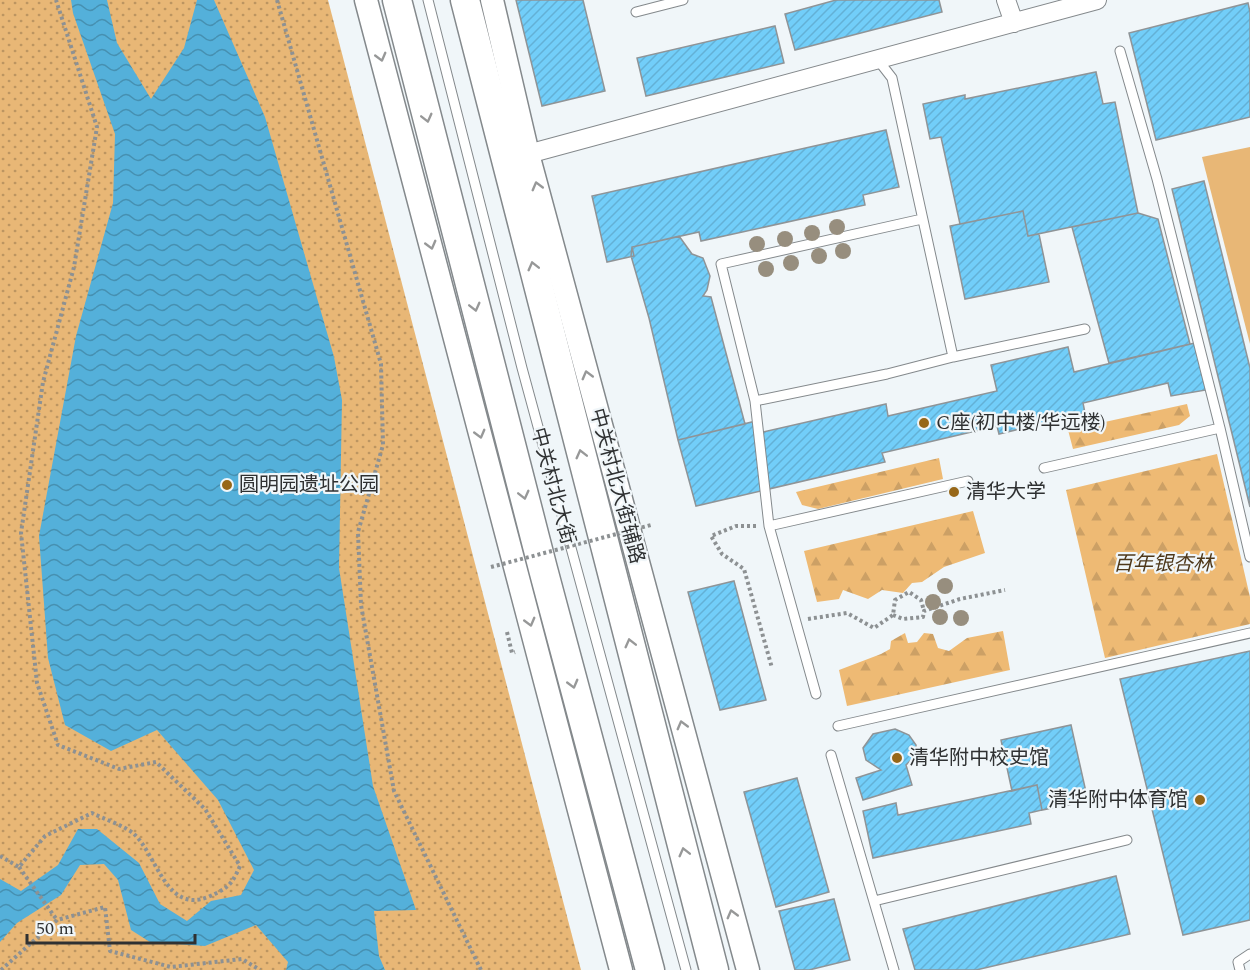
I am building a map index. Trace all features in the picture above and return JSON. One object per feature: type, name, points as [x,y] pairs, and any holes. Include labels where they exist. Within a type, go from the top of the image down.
[{"type":"main road","name":"中关村北大街","points":[[397,0],[543,569],[650,970]]},
{"type":"main road","name":"中关村北大街","points":[[465,0],[714,970]]},
{"type":"street","points":[[366,0],[621,970]]},
{"type":"street","name":"中关村北大街辅路","points":[[492,0],[528,154],[748,970]]},
{"type":"street","points":[[1006,0],[1014,23]]},
{"type":"street","points":[[509,175],[528,154],[1098,0]]},
{"type":"lane","name":"中关村北大街","points":[[428,0],[525,380],[686,970]]},
{"type":"lane","points":[[636,12],[683,0]]},
{"type":"lane","points":[[1120,51],[1157,179],[1250,557]]},
{"type":"lane","points":[[878,60],[892,78],[953,357]]},
{"type":"lane","points":[[816,694],[769,526],[754,401],[721,264],[922,219]]},
{"type":"lane","points":[[754,401],[887,374],[1085,328]]},
{"type":"lane","points":[[1044,468],[1220,428]]},
{"type":"lane","points":[[769,526],[968,481]]},
{"type":"lane","points":[[838,726],[1250,633]]},
{"type":"lane","points":[[831,755],[894,970]]},
{"type":"lane","points":[[874,901],[1127,840]]},
{"type":"lane","points":[[1240,970],[1238,962],[1250,954]]},
{"type":"path","points":[[19,867],[45,836],[92,813],[134,834],[167,885],[181,897],[199,901],[219,892],[232,883],[240,866],[205,809],[156,762],[119,769],[58,746],[37,683],[21,533],[43,382],[74,267],[97,127],[56,0]]},
{"type":"path","points":[[277,0],[381,364],[383,445],[358,532],[361,605],[394,791],[481,970]]},
{"type":"path","points":[[491,567],[651,525]]},
{"type":"path","points":[[769,526],[736,526],[711,536],[722,554],[744,569],[772,668]]},
{"type":"path","points":[[924,611],[960,599],[1005,590]]},
{"type":"path","points":[[909,592],[921,600],[923,617],[903,619],[894,615],[895,600],[909,592]]},
{"type":"path","points":[[796,621],[847,613],[874,628],[894,615]]},
{"type":"path","points":[[0,856],[19,867],[57,920]]},
{"type":"path","points":[[1,970],[57,920],[105,907],[110,951],[171,967],[242,959],[260,970]]},
{"type":"shaded area","name":"圆明园遗址公园","points":[[0,0],[328,0],[581,970],[0,970]]},
{"type":"shaded area","points":[[1250,147],[1250,344],[1202,157]]},
{"type":"green space","points":[[1187,404],[1190,416],[1179,425],[1073,449],[1068,430]]},
{"type":"green space","name":"百年银杏林","points":[[1217,454],[1250,597],[1250,624],[1105,658],[1066,490]]},
{"type":"green space","points":[[939,458],[943,479],[818,509],[802,505],[796,492]]},
{"type":"green space","points":[[973,511],[985,553],[944,567],[922,582],[912,583],[903,593],[882,590],[868,599],[843,590],[839,599],[817,602],[804,551]]},
{"type":"green space","points":[[1003,631],[1010,670],[847,706],[839,670],[890,649],[891,641],[905,633],[908,643],[917,642],[924,633],[933,634],[938,648],[949,651],[967,638]]},
{"type":"water","points":[[71,0],[107,0],[117,43],[151,99],[184,48],[197,0],[214,0],[265,117],[334,357],[342,400],[339,568],[373,786],[416,910],[374,911],[379,956],[385,970],[286,970],[288,962],[256,925],[205,946],[150,942],[131,930],[118,880],[104,864],[80,865],[61,895],[17,923],[0,942],[0,879],[21,891],[58,865],[78,829],[97,829],[139,863],[160,904],[187,921],[211,901],[241,895],[254,870],[218,800],[157,730],[111,751],[65,725],[48,658],[39,536],[76,336],[113,203],[115,134],[73,13]]},
{"type":"building","points":[[516,0],[583,0],[605,91],[542,106]]},
{"type":"building","points":[[836,0],[939,0],[942,12],[795,50],[785,14]]},
{"type":"building","points":[[1248,3],[1250,12],[1250,117],[1156,140],[1129,33]]},
{"type":"building","points":[[775,26],[784,63],[646,96],[637,58]]},
{"type":"building","points":[[1096,72],[1103,104],[1115,102],[1138,213],[1028,236],[1023,211],[960,224],[941,137],[930,139],[923,104],[965,95],[965,99]]},
{"type":"building","points":[[886,130],[899,187],[863,195],[865,205],[701,241],[699,232],[632,247],[634,256],[607,262],[592,196]]},
{"type":"building","points":[[1204,181],[1250,368],[1250,507],[1172,189]]},
{"type":"building","points":[[1023,211],[1028,236],[1039,234],[1049,282],[965,299],[950,226]]},
{"type":"building","points":[[1138,213],[1158,219],[1190,344],[1109,363],[1072,227]]},
{"type":"building","points":[[679,236],[692,254],[703,258],[710,276],[703,296],[711,297],[745,424],[678,440],[649,318],[631,256],[632,247]]},
{"type":"building","name":"C座(初中楼/华远楼)","points":[[1195,343],[1206,390],[1171,396],[1168,383],[1083,403],[1085,413],[999,434],[997,426],[882,453],[885,462],[696,506],[678,440],[756,421],[759,433],[886,404],[888,416],[997,391],[991,365],[1068,347],[1074,372]]},
{"type":"building","points":[[734,581],[766,700],[720,710],[688,592]]},
{"type":"building","name":"清华附中体育馆","points":[[1250,651],[1250,920],[1183,935],[1120,679]]},
{"type":"building","points":[[1071,725],[1088,801],[1042,810],[1037,785],[1012,791],[1001,740]]},
{"type":"building","points":[[895,729],[909,735],[916,745],[916,755],[906,765],[912,785],[863,800],[856,778],[881,770],[866,760],[863,748],[873,734]]},
{"type":"building","points":[[797,778],[829,892],[776,907],[744,792]]},
{"type":"building","points":[[1037,785],[1042,810],[1029,813],[1031,824],[873,858],[863,811],[896,803],[898,815]]},
{"type":"building","points":[[1116,876],[1130,934],[976,970],[915,970],[903,929]]},
{"type":"building","points":[[834,899],[850,960],[809,970],[795,970],[779,911]]},
{"type":"place","name":"C座(初中楼/华远楼)","points":[[924,423]]},
{"type":"place","name":"圆明园遗址公园","points":[[227,485]]},
{"type":"place","name":"清华大学","points":[[954,492]]},
{"type":"place","name":"清华附中校史馆","points":[[897,758]]},
{"type":"place","name":"清华附中体育馆","points":[[1200,800]]}]
